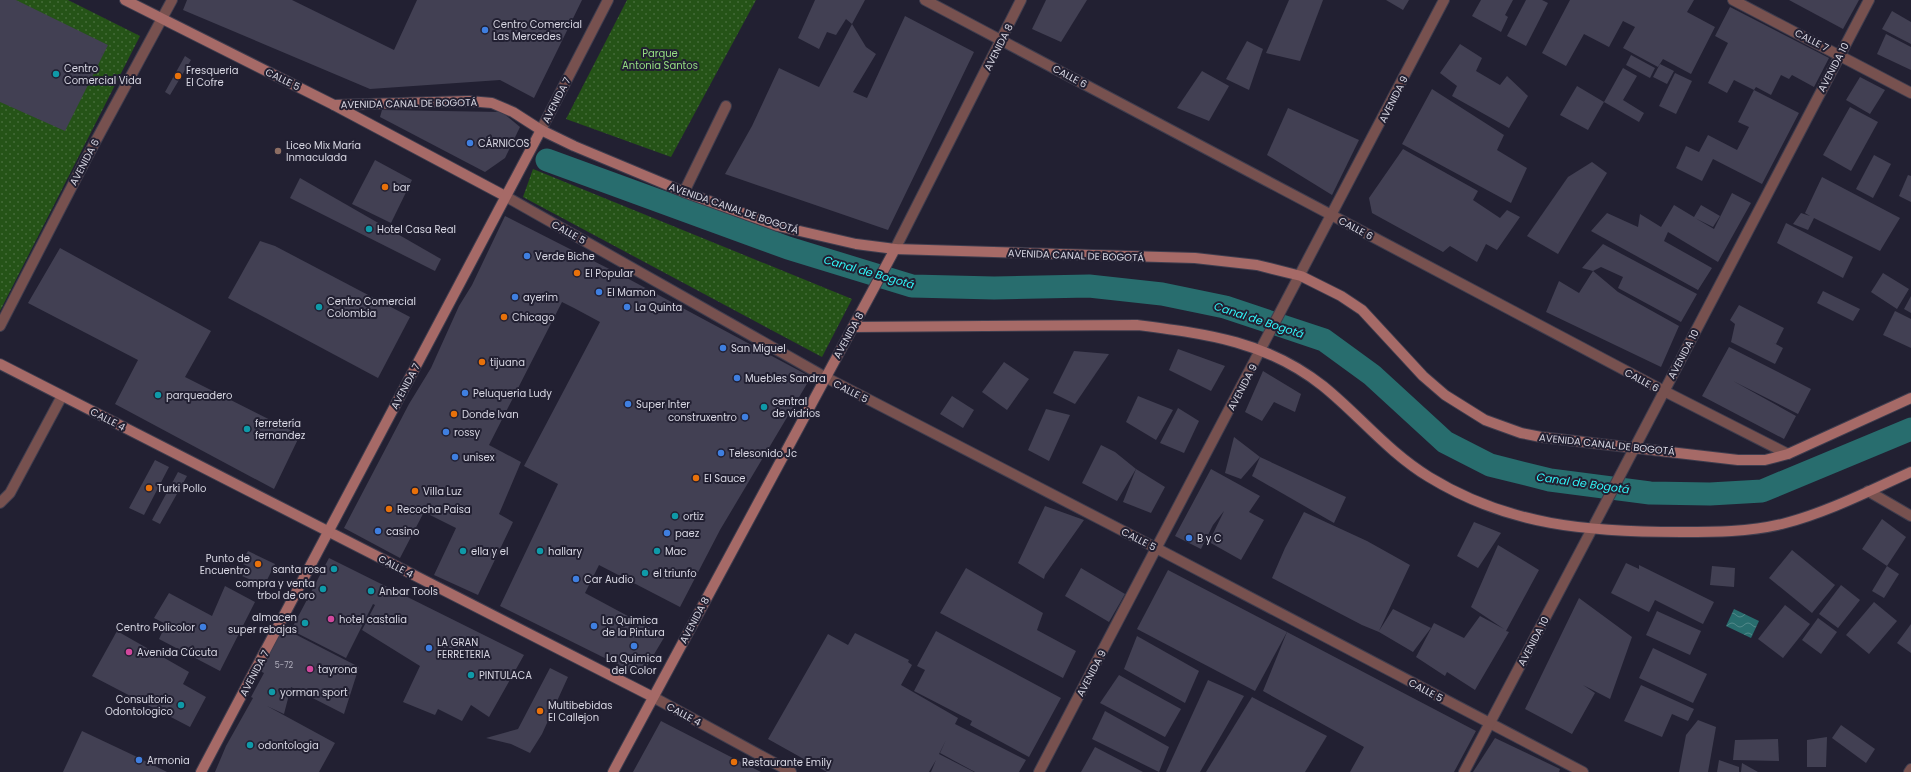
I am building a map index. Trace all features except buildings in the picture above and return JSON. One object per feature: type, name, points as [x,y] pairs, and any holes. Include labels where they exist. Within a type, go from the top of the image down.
[{"type":"main road","name":"CALLE 5","points":[[125,0],[334,105],[505,196]]},
{"type":"main road","name":"AVENIDA CANAL DE BOGOTÁ","points":[[334,105],[469,101],[492,103],[513,112],[540,130],[574,146],[684,192],[778,226],[856,244],[895,249],[1194,258],[1257,265],[1301,276],[1341,296],[1362,310],[1423,376],[1445,395],[1485,420],[1522,433],[1541,437],[1738,460],[1765,460],[1788,454],[1911,398]]},
{"type":"main road","name":"AVENIDA 7","points":[[201,772],[540,130]]},
{"type":"main road","name":"AVENIDA 8","points":[[613,772],[652,697],[895,249]]},
{"type":"main road","points":[[853,327],[1137,325],[1221,338],[1262,349],[1289,363],[1323,386],[1387,445],[1407,462],[1429,477],[1499,511],[1550,524],[1592,529],[1648,532],[1704,532],[1759,528],[1803,518],[1911,472]]},
{"type":"main road","name":"CALLE 4","points":[[0,364],[652,697]]},
{"type":"street","name":"AVENIDA 6","points":[[0,326],[86,159],[172,0]]},
{"type":"street","name":"AVENIDA 7","points":[[540,130],[608,0]]},
{"type":"street","name":"CALLE 6","points":[[925,0],[1664,391],[1788,454]]},
{"type":"street","name":"AVENIDA 8","points":[[895,249],[1022,0]]},
{"type":"street","name":"AVENIDA 9","points":[[1039,772],[1156,548],[1333,216],[1444,0]]},
{"type":"street","name":"CALLE 7","points":[[1733,0],[1911,93]]},
{"type":"street","name":"AVENIDA 10","points":[[1464,772],[1636,447],[1869,0]]},
{"type":"street","points":[[684,192],[726,106]]},
{"type":"street","name":"CALLE 5","points":[[505,196],[825,377],[1156,548],[1582,772]]},
{"type":"street","points":[[0,503],[10,493],[62,396]]},
{"type":"street","points":[[1868,491],[1911,516]]},
{"type":"street","name":"CALLE 4","points":[[652,697],[791,772]]},
{"type":"green space","points":[[0,0],[68,0],[140,36],[0,311]]},
{"type":"green space","name":"Parque Antonia Santos","points":[[627,0],[756,0],[671,157],[566,119]]},
{"type":"green space","points":[[533,169],[852,299],[822,357],[523,197]]},
{"type":"water","points":[[1734,609],[1759,621],[1751,638],[1726,626]]},
{"type":"waterway","name":"Canal de Bogotá","points":[[547,160],[788,248],[912,286],[994,288],[1089,286],[1162,294],[1225,307],[1324,340],[1372,375],[1445,442],[1490,465],[1550,480],[1650,493],[1710,494],[1762,491],[1911,429]]},
{"type":"place","name":"Centro Comercial Las Mercedes","points":[[485,30]]},
{"type":"place","name":"Centro Comercial Vida","points":[[56,74]]},
{"type":"place","name":"Fresqueria El Cofre","points":[[178,76]]},
{"type":"place","name":"CÁRNICOS","points":[[470,143]]},
{"type":"place","name":"Liceo Mix María Inmaculada","points":[[278,151]]},
{"type":"place","name":"bar","points":[[385,187]]},
{"type":"place","name":"Hotel Casa Real","points":[[369,229]]},
{"type":"place","name":"Verde Biche","points":[[527,256]]},
{"type":"place","name":"El Popular","points":[[577,273]]},
{"type":"place","name":"El Mamon","points":[[599,292]]},
{"type":"place","name":"ayerim","points":[[515,297]]},
{"type":"place","name":"Centro Comercial Colombia","points":[[319,307]]},
{"type":"place","name":"La Quinta","points":[[627,307]]},
{"type":"place","name":"Chicago","points":[[504,317]]},
{"type":"place","name":"San Miguel","points":[[723,348]]},
{"type":"place","name":"tijuana","points":[[482,362]]},
{"type":"place","name":"Muebles Sandra","points":[[737,378]]},
{"type":"place","name":"Peluqueria Ludy","points":[[465,393]]},
{"type":"place","name":"parqueadero","points":[[158,395]]},
{"type":"place","name":"Super Inter","points":[[628,404]]},
{"type":"place","name":"central de vidrios","points":[[764,407]]},
{"type":"place","name":"Donde Ivan","points":[[454,414]]},
{"type":"place","name":"construxentro","points":[[745,417]]},
{"type":"place","name":"ferretería fernandez","points":[[247,429]]},
{"type":"place","name":"rossy","points":[[446,432]]},
{"type":"place","name":"Telesonido Jc","points":[[721,453]]},
{"type":"place","name":"unisex","points":[[455,457]]},
{"type":"place","name":"El Sauce","points":[[696,478]]},
{"type":"place","name":"Turki Pollo","points":[[149,488]]},
{"type":"place","name":"Villa Luz","points":[[415,491]]},
{"type":"place","name":"Recocha Paisa","points":[[389,509]]},
{"type":"place","name":"ortiz","points":[[675,516]]},
{"type":"place","name":"casino","points":[[378,531]]},
{"type":"place","name":"paez","points":[[667,533]]},
{"type":"place","name":"B y C","points":[[1189,538]]},
{"type":"place","name":"ella y el","points":[[463,551]]},
{"type":"place","name":"hallary","points":[[540,551]]},
{"type":"place","name":"Mac","points":[[657,551]]},
{"type":"place","name":"Punto de Encuentro","points":[[258,564]]},
{"type":"place","name":"santa rosa","points":[[334,569]]},
{"type":"place","name":"el triunfo","points":[[645,573]]},
{"type":"place","name":"Car Audio","points":[[576,579]]},
{"type":"place","name":"compra y venta trbol de oro","points":[[323,589]]},
{"type":"place","name":"Anbar Tools","points":[[371,591]]},
{"type":"place","name":"hotel castalia","points":[[331,619]]},
{"type":"place","name":"almacen super rebajas","points":[[305,623]]},
{"type":"place","name":"La Quimica de la Pintura","points":[[594,626]]},
{"type":"place","name":"Centro Policolor","points":[[203,627]]},
{"type":"place","name":"La Quimica del Color","points":[[634,646]]},
{"type":"place","name":"LA GRAN FERRETERIA","points":[[429,648]]},
{"type":"place","name":"Avenida Cúcuta","points":[[129,652]]},
{"type":"place","name":"tayrona","points":[[310,669]]},
{"type":"place","name":"PINTULACA","points":[[471,675]]},
{"type":"place","name":"yorman sport","points":[[272,692]]},
{"type":"place","name":"Consultorio Odontologico","points":[[181,705]]},
{"type":"place","name":"Multibebidas El Callejon","points":[[540,711]]},
{"type":"place","name":"odontologia","points":[[250,745]]},
{"type":"place","name":"Armonia","points":[[139,760]]},
{"type":"place","name":"Restaurante Emily","points":[[734,762]]}]
